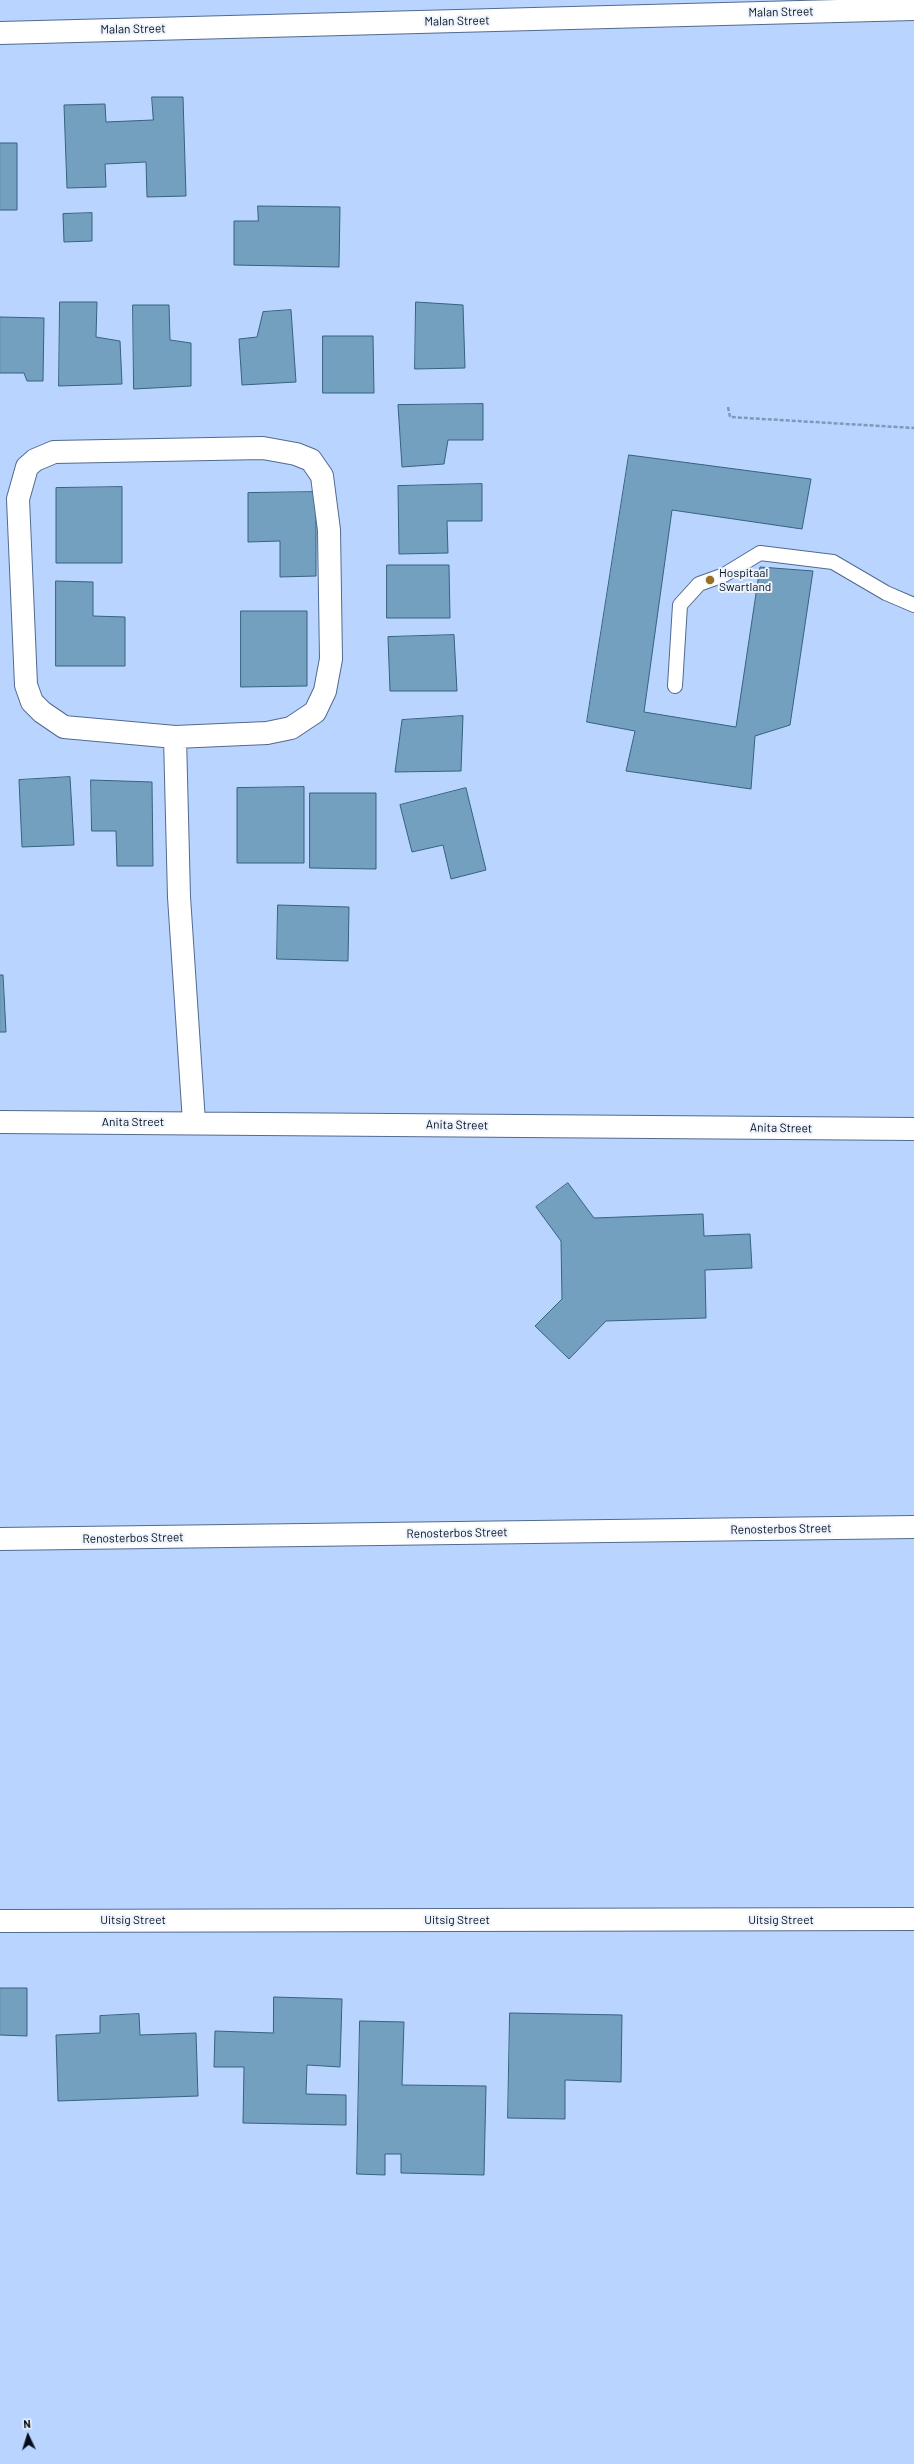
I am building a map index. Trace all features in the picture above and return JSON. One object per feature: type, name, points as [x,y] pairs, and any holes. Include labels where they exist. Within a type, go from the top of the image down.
[{"type":"street","name":"Malan Street","points":[[0,32],[914,9]]},
{"type":"street","points":[[263,448],[296,454],[311,460],[322,476],[329,530],[331,659],[325,691],[315,712],[291,728],[267,733],[175,737],[64,727],[42,712],[32,702],[26,685],[18,499],[27,467],[35,460],[54,452],[263,448]]},
{"type":"street","points":[[175,737],[179,897],[194,1122]]},
{"type":"street","name":"Anita Street","points":[[0,1122],[194,1122],[914,1129]]},
{"type":"street","name":"Renosterbos Street","points":[[0,1539],[914,1527]]},
{"type":"street","name":"Uitsig Street","points":[[0,1920],[914,1919]]},
{"type":"lane","points":[[675,686],[680,605],[699,584],[724,575],[760,553],[833,562],[886,593],[914,605]]},
{"type":"path","points":[[728,407],[730,418],[914,428]]},
{"type":"building","points":[[152,97],[183,97],[186,196],[147,197],[146,162],[105,164],[106,187],[67,188],[64,105],[105,104],[106,122],[153,120]]},
{"type":"building","points":[[0,143],[17,143],[17,210],[0,210]]},
{"type":"building","points":[[258,206],[340,207],[339,267],[234,265],[234,221],[258,221]]},
{"type":"building","points":[[92,213],[92,241],[64,242],[63,214]]},
{"type":"building","points":[[60,302],[97,302],[96,337],[120,341],[122,384],[59,386]]},
{"type":"building","points":[[416,302],[463,305],[465,368],[415,369]]},
{"type":"building","points":[[133,305],[169,305],[170,340],[191,343],[191,386],[134,389]]},
{"type":"building","points":[[291,310],[296,382],[242,385],[239,339],[257,337],[263,312]]},
{"type":"building","points":[[0,317],[44,318],[43,381],[27,381],[24,373],[0,373]]},
{"type":"building","points":[[323,336],[373,336],[374,393],[323,393]]},
{"type":"building","points":[[483,404],[483,440],[448,440],[444,464],[402,467],[398,405]]},
{"type":"building","points":[[629,455],[811,479],[802,529],[672,510],[644,712],[736,727],[760,567],[813,571],[790,725],[755,736],[751,789],[626,771],[635,731],[587,722]]},
{"type":"building","points":[[482,484],[482,521],[447,521],[448,553],[399,554],[398,486]]},
{"type":"building","points":[[122,487],[122,563],[56,563],[56,488]]},
{"type":"building","points":[[316,492],[316,576],[280,577],[280,541],[248,542],[248,493]]},
{"type":"building","points":[[387,565],[449,565],[450,618],[387,618]]},
{"type":"building","points":[[56,581],[93,582],[93,616],[125,617],[125,666],[56,666]]},
{"type":"building","points":[[241,611],[307,611],[307,686],[241,687]]},
{"type":"building","points":[[454,635],[457,691],[390,691],[388,637]]},
{"type":"building","points":[[463,716],[461,771],[395,772],[402,720]]},
{"type":"building","points":[[70,777],[74,845],[22,847],[19,780]]},
{"type":"building","points":[[91,780],[152,782],[153,866],[117,866],[116,831],[92,831]]},
{"type":"building","points":[[304,787],[304,863],[237,863],[237,788]]},
{"type":"building","points":[[466,788],[486,870],[451,879],[443,845],[412,852],[400,805]]},
{"type":"building","points":[[310,793],[376,793],[376,869],[310,868]]},
{"type":"building","points":[[278,905],[349,907],[348,961],[277,959]]},
{"type":"building","points":[[0,975],[3,975],[6,1032],[0,1032]]},
{"type":"building","points":[[568,1183],[594,1218],[703,1214],[704,1236],[750,1234],[752,1268],[705,1270],[706,1318],[606,1321],[569,1359],[535,1326],[562,1299],[561,1241],[536,1207]]},
{"type":"building","points":[[0,1988],[27,1988],[27,2036],[0,2035]]},
{"type":"building","points":[[274,1997],[342,1999],[340,2067],[307,2065],[306,2094],[346,2095],[346,2125],[243,2123],[244,2067],[214,2067],[215,2031],[273,2033]]},
{"type":"building","points":[[510,2013],[622,2015],[621,2082],[565,2080],[565,2119],[508,2118]]},
{"type":"building","points":[[139,2014],[140,2035],[196,2033],[198,2096],[58,2101],[56,2035],[100,2033],[100,2016]]},
{"type":"building","points":[[360,2021],[404,2022],[402,2085],[486,2086],[484,2175],[401,2173],[401,2154],[385,2154],[385,2175],[357,2174]]},
{"type":"place","name":"Hospitaal Swartland","points":[[710,580]]}]
